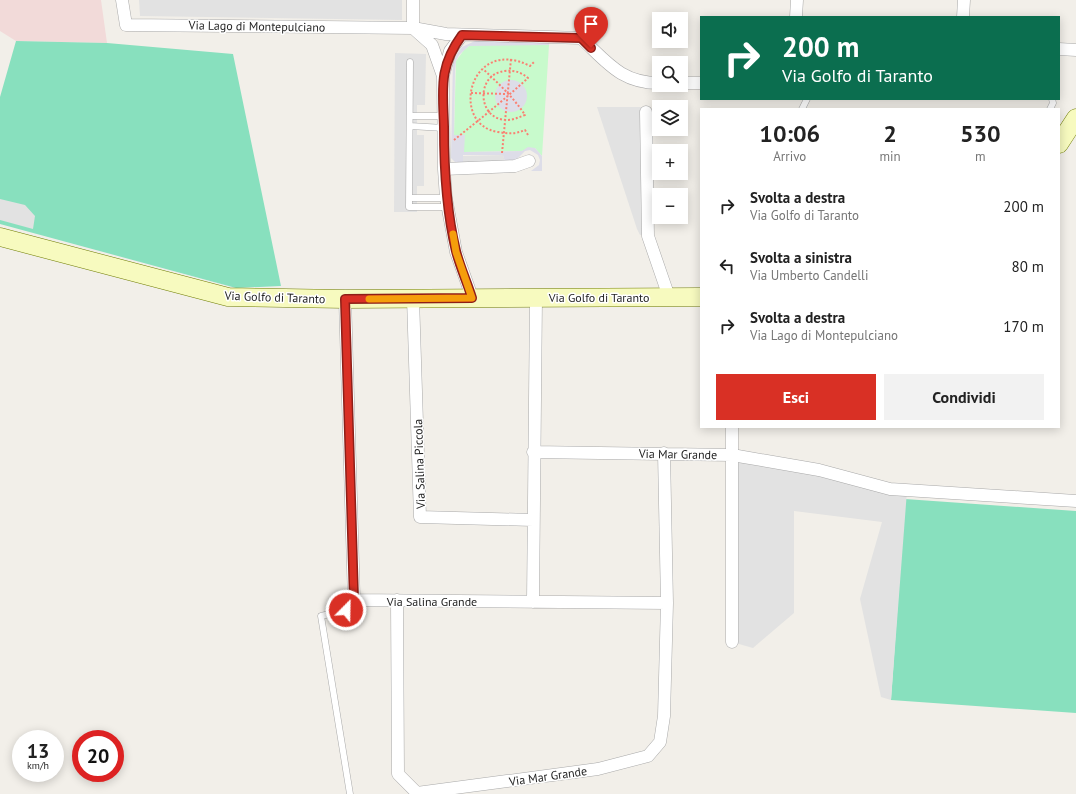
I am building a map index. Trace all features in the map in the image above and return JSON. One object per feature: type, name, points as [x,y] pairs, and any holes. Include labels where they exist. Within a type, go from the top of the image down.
[{"type":"street","name":"Via Lago di Montepulciano","points":[[122,0],[126,25],[413,28],[446,34],[462,35],[581,38],[621,75],[642,83],[652,83]]},
{"type":"street","points":[[413,0],[413,28],[432,45],[443,76]]},
{"type":"street","points":[[796,16],[797,0]]},
{"type":"street","points":[[963,16],[964,0]]},
{"type":"street","points":[[462,35],[450,51],[443,76],[444,169],[447,202],[456,252],[472,298]]},
{"type":"street","points":[[1060,49],[1076,50]]},
{"type":"street","points":[[688,83],[700,83]]},
{"type":"street","name":"Via Golfo di Taranto","points":[[646,112],[648,236],[669,297]]},
{"type":"street","points":[[1060,142],[1076,118]]},
{"type":"street","points":[[444,169],[515,166],[529,161]]},
{"type":"street","name":"Via Golfo di Taranto","points":[[0,238],[228,297],[345,299],[700,297]]},
{"type":"street","name":"Via Salina Piccola","points":[[413,298],[420,517],[533,520]]},
{"type":"street","points":[[532,602],[536,298]]},
{"type":"street","points":[[345,299],[354,600]]},
{"type":"street","points":[[732,428],[732,455],[818,470],[890,489],[1076,501]]},
{"type":"street","name":"Via Mar Grande","points":[[533,452],[732,455],[732,642]]},
{"type":"street","points":[[664,453],[668,603]]},
{"type":"street","name":"Via Salina Grande","points":[[354,600],[668,603]]},
{"type":"street","name":"Via Mar Grande","points":[[397,600],[398,774],[417,793],[598,769],[648,756],[660,742],[664,716],[668,603]]},
{"type":"lane","points":[[410,62],[409,207],[447,202]]},
{"type":"lane","points":[[410,116],[444,122]]},
{"type":"lane","points":[[410,126],[444,122]]},
{"type":"lane","points":[[410,198],[447,202]]},
{"type":"lane","points":[[350,794],[321,616],[346,610],[354,600]]},
{"type":"path","points":[[502,153],[511,59]]},
{"type":"path","points":[[528,135],[525,130],[518,133],[505,133],[488,130],[478,121],[472,109],[471,93],[473,81],[483,69],[496,61],[511,59],[530,66],[534,62]]},
{"type":"path","points":[[453,140],[489,112],[508,94],[528,78],[516,70],[501,71],[492,77],[486,82],[483,94],[484,104],[489,112],[493,116],[506,120],[525,115],[508,94],[492,77],[483,69]]},
{"type":"path","points":[[471,93],[508,94]]},
{"type":"shaded area","points":[[0,0],[101,0],[107,43],[16,41],[0,31]]},
{"type":"shaded area","points":[[139,0],[402,0],[402,20],[140,16]]},
{"type":"shaded area","points":[[475,41],[549,42],[549,45],[469,46],[459,55],[456,61],[455,71],[454,135],[465,135],[464,152],[522,151],[528,147],[535,148],[542,156],[542,171],[531,171],[539,165],[540,160],[538,155],[530,150],[525,151],[515,161],[505,162],[503,155],[463,155],[463,163],[456,163],[451,158],[453,59],[462,47]]},
{"type":"shaded area","points":[[395,53],[426,54],[425,105],[417,105],[417,135],[424,135],[424,186],[417,186],[417,212],[394,212]]},
{"type":"shaded area","points":[[511,80],[517,81],[524,87],[527,96],[526,102],[520,109],[511,112],[505,111],[498,105],[495,96],[496,90],[502,83]]},
{"type":"shaded area","points":[[597,107],[650,107],[652,232],[640,235],[637,229]]},
{"type":"shaded area","points":[[503,155],[505,162],[463,163],[463,156]]},
{"type":"shaded area","points":[[0,199],[25,205],[35,216],[33,229],[0,220]]},
{"type":"shaded area","points":[[732,455],[907,491],[891,700],[881,697],[860,599],[882,522],[794,511],[794,613],[753,648],[732,642]]},
{"type":"green space","points":[[16,41],[107,43],[233,54],[281,286],[236,288],[0,224],[0,97]]},
{"type":"green space","points":[[549,45],[542,156],[535,148],[522,151],[464,152],[454,135],[456,61],[469,46]]},
{"type":"green space","points":[[905,499],[1076,511],[1076,713],[891,700]]},
{"type":"slow traffic","points":[[369,299],[472,298],[456,252],[453,234]]},
{"type":"route","points":[[346,610],[354,600],[345,299],[472,298],[456,252],[446,198],[444,169],[443,76],[450,51],[462,35],[581,38],[591,48]]}]
